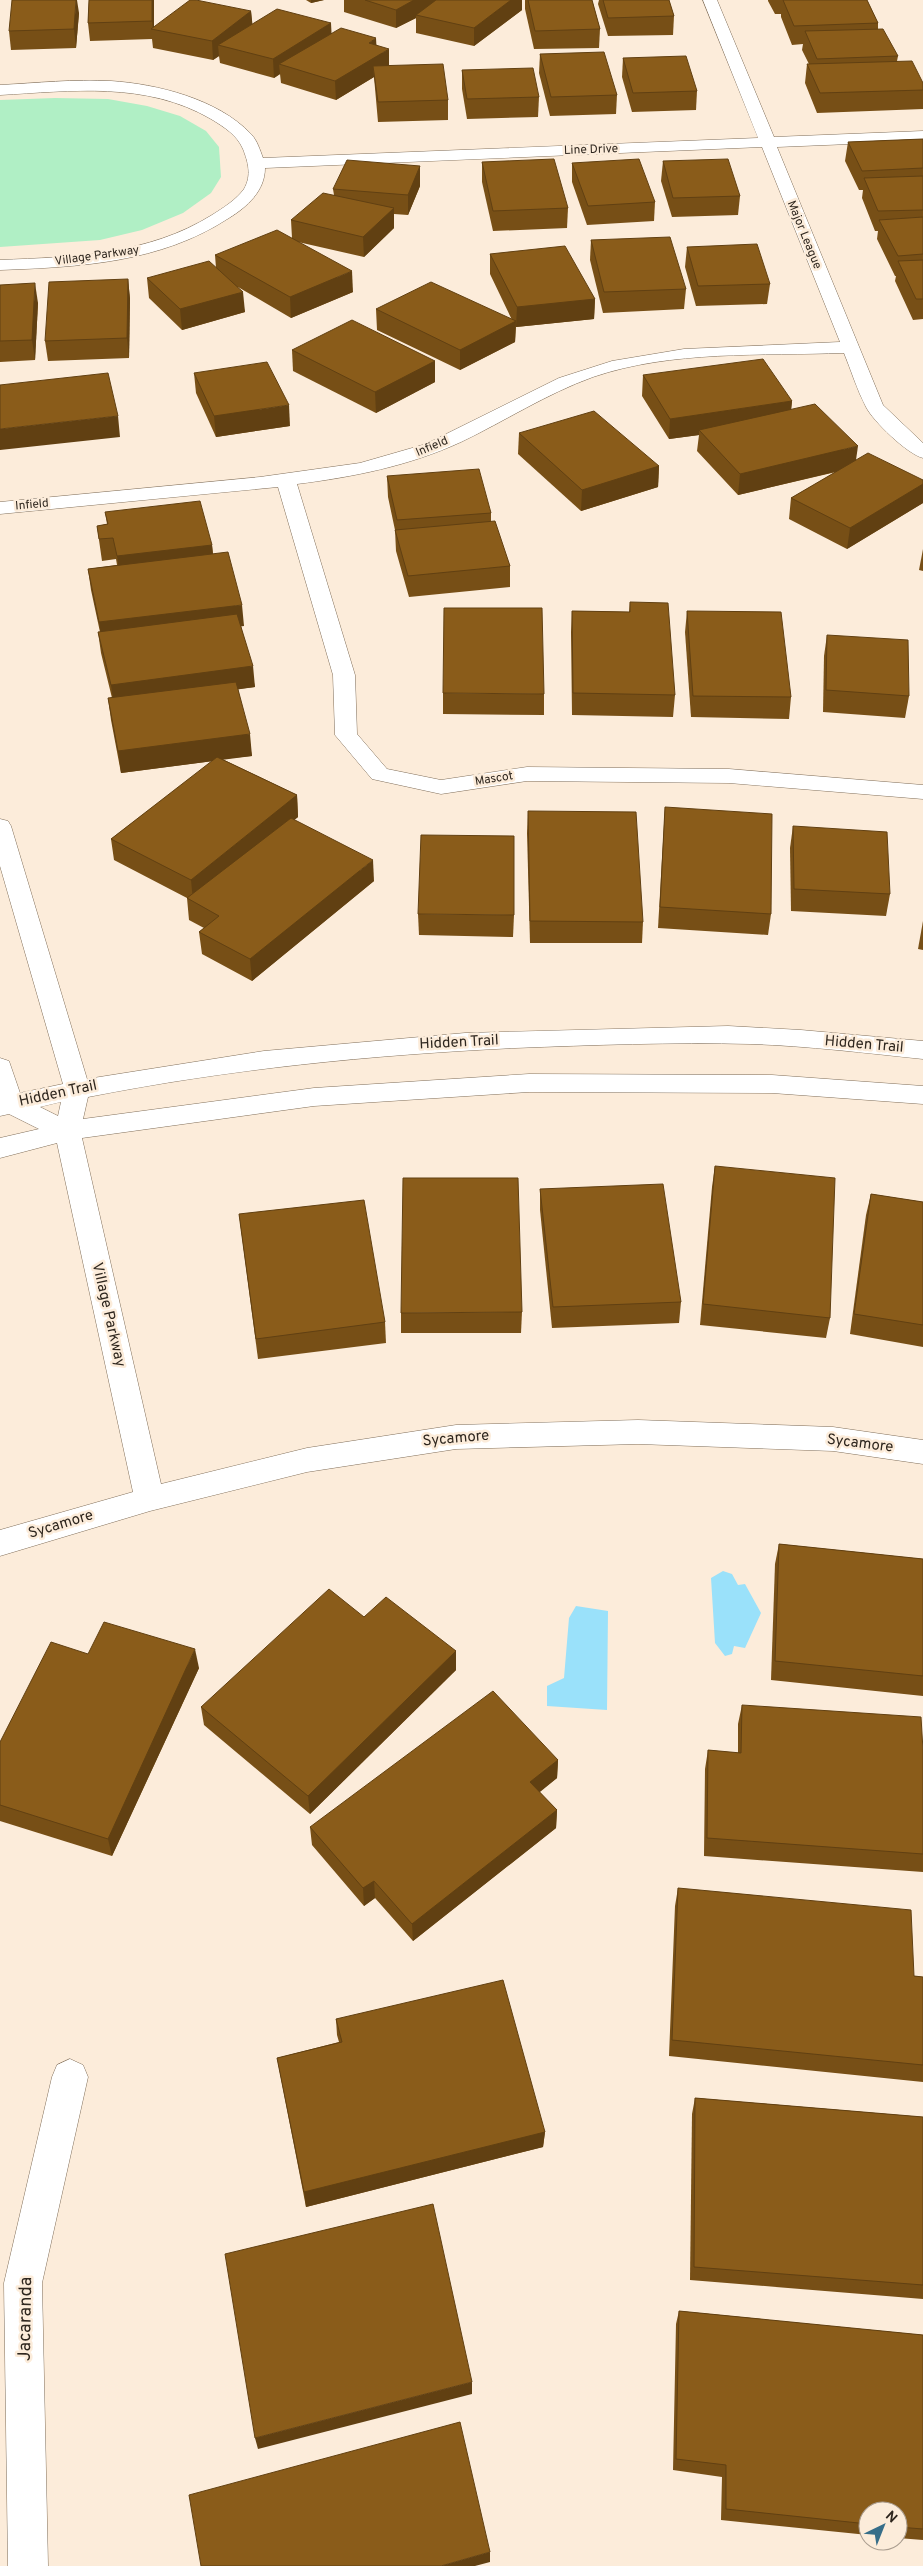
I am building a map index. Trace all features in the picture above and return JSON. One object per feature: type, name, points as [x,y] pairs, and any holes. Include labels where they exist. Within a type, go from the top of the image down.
[{"type":"street","name":"Major League","points":[[710,0],[875,407],[906,439],[923,452]]},
{"type":"street","points":[[0,90],[91,86],[145,91],[190,103],[228,122],[248,139],[258,163]]},
{"type":"street","name":"Line Drive","points":[[258,163],[923,136]]},
{"type":"street","name":"Village Parkway","points":[[0,265],[66,262],[121,255],[166,244],[202,229],[229,211],[253,188],[258,163]]},
{"type":"street","name":"Infield","points":[[0,508],[286,480],[345,472],[411,456],[459,435],[526,400],[588,373],[661,357],[850,347]]},
{"type":"street","name":"Mascot","points":[[286,480],[344,675],[346,735],[380,774],[441,787],[527,774],[556,774],[730,776],[923,792]]},
{"type":"street","name":"Village Parkway","points":[[0,826],[77,1088],[67,1131],[150,1499]]},
{"type":"street","name":"Hidden Trail","points":[[5,1105],[77,1088],[303,1054],[448,1042],[728,1035],[853,1043],[923,1050]]},
{"type":"street","points":[[0,1067],[5,1105],[67,1131]]},
{"type":"street","points":[[0,1148],[67,1131],[314,1097],[529,1083],[772,1084],[923,1095]]},
{"type":"street","name":"Sycamore","points":[[0,1543],[150,1499],[307,1460],[456,1437],[658,1433],[833,1439],[923,1452]]},
{"type":"street","name":"Jacaranda","points":[[28,2566],[24,2283],[70,2076]]},
{"type":"green space","points":[[108,99],[147,106],[180,116],[206,131],[219,147],[221,177],[211,193],[183,213],[142,230],[100,240],[0,247],[0,100]]},
{"type":"water","points":[[723,1571],[732,1574],[738,1585],[745,1584],[761,1613],[745,1648],[734,1646],[732,1654],[725,1656],[715,1643],[711,1578]]},
{"type":"water","points":[[576,1606],[608,1611],[607,1710],[547,1706],[547,1686],[564,1678],[569,1618]]},
{"type":"building","points":[[12,0],[76,0],[74,29],[9,31]]},
{"type":"building","points":[[89,0],[152,0],[152,21],[88,23]]},
{"type":"building","points":[[190,0],[251,11],[212,41],[151,29]]},
{"type":"building","points":[[365,0],[414,0],[396,10]]},
{"type":"building","points":[[436,0],[511,0],[474,28],[416,15]]},
{"type":"building","points":[[528,0],[592,0],[600,29],[535,31]]},
{"type":"building","points":[[603,0],[669,0],[674,16],[608,18]]},
{"type":"building","points":[[783,0],[867,0],[878,23],[794,26]]},
{"type":"building","points":[[277,9],[331,23],[273,59],[218,45]]},
{"type":"building","points":[[341,28],[376,38],[369,43],[389,49],[335,81],[279,64]]},
{"type":"building","points":[[883,29],[898,56],[817,59],[805,31]]},
{"type":"building","points":[[604,52],[617,95],[551,97],[540,54]]},
{"type":"building","points":[[686,56],[697,91],[633,93],[623,58]]},
{"type":"building","points":[[912,61],[923,83],[923,90],[820,93],[807,64]]},
{"type":"building","points":[[443,64],[448,100],[378,102],[373,66]]},
{"type":"building","points":[[533,68],[539,97],[467,99],[462,70]]},
{"type":"building","points":[[923,139],[923,168],[862,171],[848,142]]},
{"type":"building","points":[[554,159],[568,208],[493,211],[482,162]]},
{"type":"building","points":[[639,159],[655,202],[588,206],[572,163]]},
{"type":"building","points":[[728,159],[740,196],[673,198],[663,161]]},
{"type":"building","points":[[347,160],[420,166],[408,195],[333,189]]},
{"type":"building","points":[[923,176],[923,210],[878,211],[864,178]]},
{"type":"building","points":[[323,193],[394,208],[363,237],[291,220]]},
{"type":"building","points":[[923,217],[923,254],[898,256],[879,220]]},
{"type":"building","points":[[277,230],[352,271],[290,297],[215,255]]},
{"type":"building","points":[[670,237],[686,289],[604,292],[591,240]]},
{"type":"building","points":[[757,244],[770,284],[698,286],[687,247]]},
{"type":"building","points":[[565,246],[595,299],[517,307],[490,254]]},
{"type":"building","points":[[923,260],[923,299],[916,299],[898,261]]},
{"type":"building","points":[[209,261],[243,292],[180,309],[147,278]]},
{"type":"building","points":[[128,279],[127,338],[45,341],[49,282]]},
{"type":"building","points":[[431,282],[516,321],[460,350],[376,309]]},
{"type":"building","points":[[35,283],[32,340],[0,341],[0,285]]},
{"type":"building","points":[[352,320],[435,361],[375,392],[292,350]]},
{"type":"building","points":[[763,359],[792,401],[670,419],[643,375]]},
{"type":"building","points":[[267,362],[289,405],[214,416],[194,373]]},
{"type":"building","points":[[108,373],[118,416],[0,429],[0,385]]},
{"type":"building","points":[[815,404],[858,446],[740,474],[699,430]]},
{"type":"building","points":[[594,411],[659,466],[582,490],[519,433]]},
{"type":"building","points":[[868,453],[923,480],[923,484],[850,528],[791,498]]},
{"type":"building","points":[[479,469],[491,513],[397,520],[387,476]]},
{"type":"building","points":[[200,501],[212,545],[117,556],[113,538],[99,539],[97,526],[108,524],[105,512]]},
{"type":"building","points":[[495,521],[510,566],[408,576],[395,530]]},
{"type":"building","points":[[228,552],[242,605],[99,622],[88,569]]},
{"type":"building","points":[[630,602],[668,603],[675,695],[573,693],[572,611],[630,612]]},
{"type":"building","points":[[444,608],[542,608],[544,694],[443,693]]},
{"type":"building","points":[[687,611],[781,612],[791,697],[693,696]]},
{"type":"building","points":[[237,614],[253,666],[111,685],[98,632]]},
{"type":"building","points":[[827,635],[908,640],[909,696],[826,690]]},
{"type":"building","points":[[236,682],[250,734],[118,751],[108,698]]},
{"type":"building","points":[[217,757],[297,795],[191,880],[111,839]]},
{"type":"building","points":[[665,807],[772,814],[771,914],[660,907]]},
{"type":"building","points":[[528,811],[636,812],[643,922],[530,921]]},
{"type":"building","points":[[291,818],[373,860],[250,959],[199,932],[219,916],[187,898]]},
{"type":"building","points":[[793,826],[887,832],[890,894],[794,889]]},
{"type":"building","points":[[421,835],[514,836],[514,915],[418,914]]},
{"type":"building","points":[[715,1166],[835,1178],[830,1318],[703,1304]]},
{"type":"building","points":[[403,1178],[518,1178],[522,1312],[401,1313]]},
{"type":"building","points":[[663,1184],[681,1302],[553,1307],[540,1189]]},
{"type":"building","points":[[871,1194],[923,1202],[923,1325],[854,1314]]},
{"type":"building","points":[[364,1200],[385,1322],[256,1339],[239,1214]]},
{"type":"building","points":[[779,1544],[923,1559],[923,1676],[775,1661]]},
{"type":"building","points":[[329,1589],[364,1617],[386,1597],[456,1651],[308,1796],[201,1707]]},
{"type":"building","points":[[104,1622],[195,1649],[108,1839],[0,1805],[0,1742],[51,1642],[88,1654]]},
{"type":"building","points":[[493,1691],[558,1760],[530,1782],[557,1810],[412,1924],[374,1881],[363,1888],[310,1827]]},
{"type":"building","points":[[742,1705],[921,1717],[923,1750],[923,1854],[707,1838],[708,1750],[741,1753]]},
{"type":"building","points":[[678,1888],[911,1910],[914,1976],[923,1977],[923,2065],[672,2040]]},
{"type":"building","points":[[503,1980],[545,2132],[304,2192],[277,2058],[342,2042],[336,2019]]},
{"type":"building","points":[[695,2098],[923,2117],[923,2285],[694,2267]]},
{"type":"building","points":[[433,2204],[472,2382],[255,2438],[225,2254]]},
{"type":"building","points":[[679,2311],[923,2335],[923,2529],[908,2528],[908,2501],[858,2501],[858,2523],[726,2509],[726,2465],[676,2459]]},
{"type":"building","points":[[460,2422],[490,2552],[441,2566],[201,2566],[189,2495]]}]
